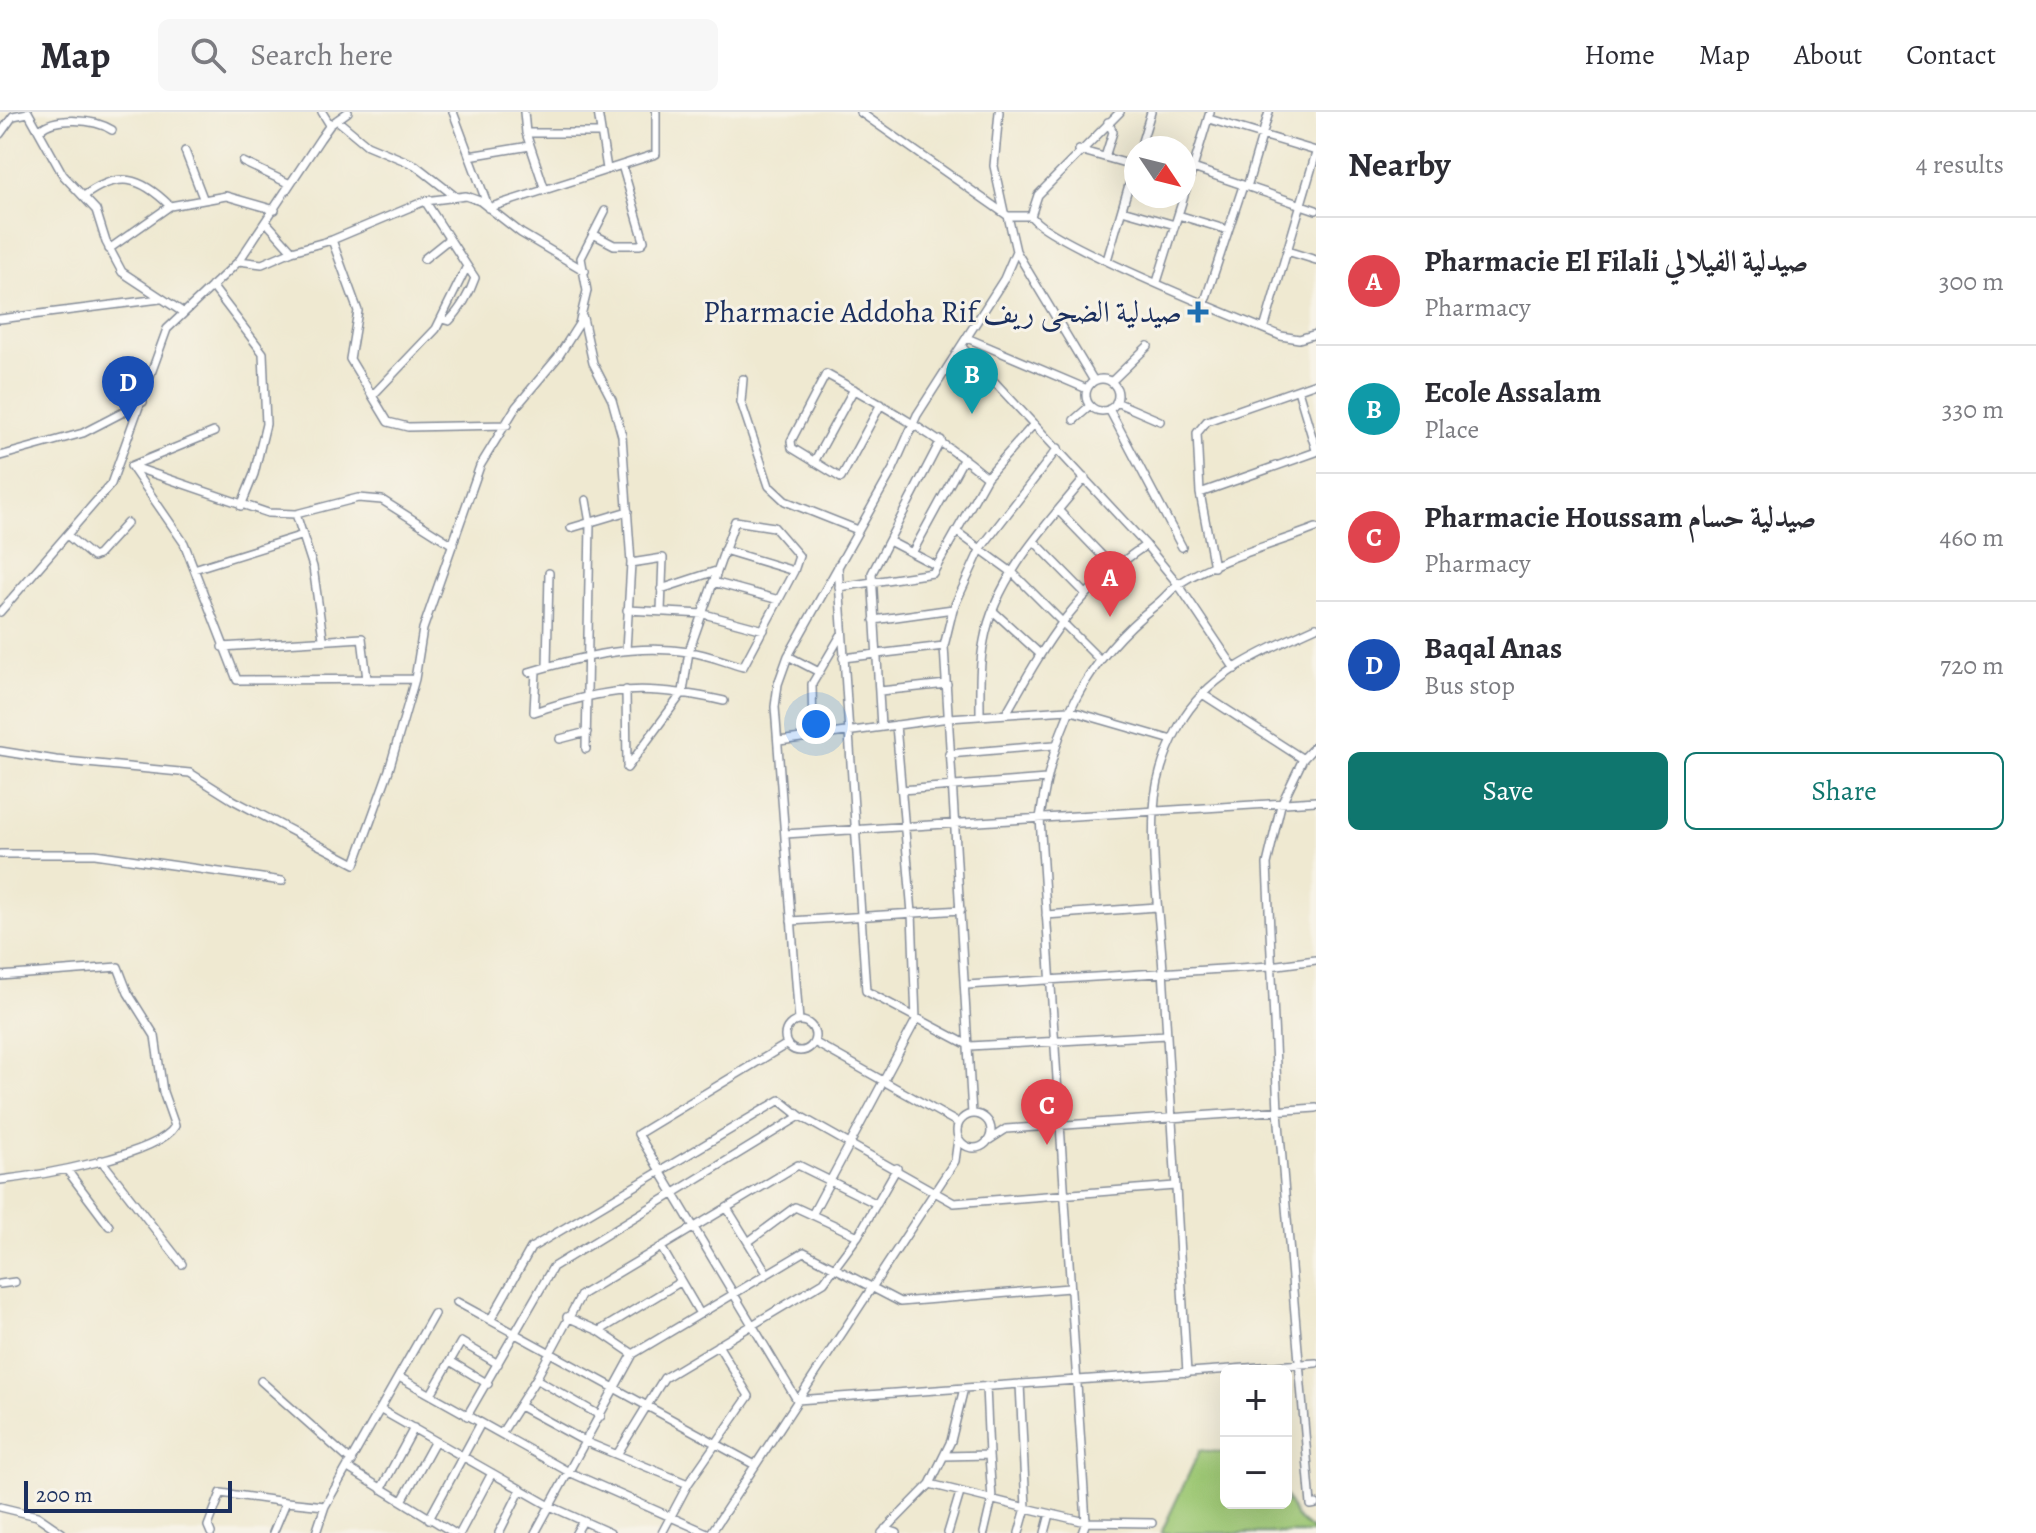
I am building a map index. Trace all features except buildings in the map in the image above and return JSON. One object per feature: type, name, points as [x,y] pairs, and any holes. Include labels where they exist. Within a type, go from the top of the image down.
[{"type":"street","points":[[0,134],[13,116],[28,112],[57,167],[96,210],[109,249],[122,272],[184,313]]},
{"type":"street","points":[[322,112],[367,145],[415,165],[456,197]]},
{"type":"street","points":[[0,612],[103,495],[123,460],[160,340],[239,261],[334,122],[348,112]]},
{"type":"street","points":[[453,112],[488,208]]},
{"type":"street","points":[[524,112],[526,133],[545,190]]},
{"type":"street","points":[[598,112],[607,169]]},
{"type":"street","points":[[488,208],[656,154],[656,112]]},
{"type":"street","points":[[860,112],[1006,214],[1031,216],[1041,228],[1264,329],[1290,339],[1316,334]]},
{"type":"street","points":[[999,112],[994,166],[1016,251],[1094,381]]},
{"type":"street","points":[[1031,216],[1038,195],[1079,150],[1120,112]]},
{"type":"street","points":[[1144,136],[1151,112]]},
{"type":"street","points":[[1204,304],[1269,112]]},
{"type":"street","points":[[1196,147],[1210,115],[1262,136],[1316,152],[1264,329]]},
{"type":"street","points":[[40,130],[47,124],[81,120],[100,123],[112,130]]},
{"type":"street","points":[[1105,157],[1113,132],[1108,122]]},
{"type":"street","points":[[526,133],[599,133]]},
{"type":"street","points":[[469,156],[530,146]]},
{"type":"street","points":[[1079,150],[1124,161]]},
{"type":"street","points":[[185,151],[203,198]]},
{"type":"street","points":[[243,162],[290,184]]},
{"type":"street","points":[[593,234],[618,246],[640,245],[644,241],[622,165]]},
{"type":"street","points":[[1196,169],[1316,210]]},
{"type":"street","points":[[84,196],[102,183],[123,179],[151,190],[170,206]]},
{"type":"street","points":[[109,249],[170,206],[203,198],[226,196],[275,210]]},
{"type":"street","points":[[239,261],[262,264],[292,251],[332,240],[425,201],[472,197],[521,233],[586,272]]},
{"type":"street","points":[[425,201],[475,278],[453,317],[449,321],[442,319]]},
{"type":"street","points":[[1107,260],[1124,203]]},
{"type":"street","points":[[1157,282],[1180,208]]},
{"type":"street","points":[[1122,210],[1175,225]]},
{"type":"street","points":[[605,211],[581,258],[586,272],[582,316],[593,363],[620,424],[631,563],[626,650]]},
{"type":"street","points":[[1178,215],[1228,230]]},
{"type":"street","points":[[267,223],[292,251]]},
{"type":"street","points":[[424,259],[449,239]]},
{"type":"street","points":[[332,240],[358,311],[350,359],[393,426],[507,425]]},
{"type":"street","points":[[799,1021],[775,707],[778,684],[788,656],[902,451],[914,422],[1004,279],[1016,251]]},
{"type":"street","points":[[1287,251],[1316,260]]},
{"type":"street","points":[[373,395],[426,342],[442,319],[467,266]]},
{"type":"street","points":[[212,286],[263,353],[266,424],[254,474],[241,506]]},
{"type":"street","points":[[0,319],[160,299]]},
{"type":"street","points":[[0,751],[56,760],[190,773],[233,800],[355,864],[389,770],[415,679],[423,629],[480,466],[516,407],[566,347],[582,316]]},
{"type":"street","points":[[967,338],[1087,389]]},
{"type":"street","points":[[1094,381],[1111,382],[1148,346]]},
{"type":"street","points":[[962,347],[1146,545],[1178,584],[1235,669]]},
{"type":"street","points":[[881,404],[841,478],[792,448],[791,441],[826,374],[854,389],[914,422],[987,477]]},
{"type":"street","points":[[743,379],[741,402],[769,486],[785,501],[858,530]]},
{"type":"street","points":[[1087,389],[1094,381]]},
{"type":"street","points":[[1090,406],[1099,411],[1109,409],[1116,402],[1117,391],[1111,382]]},
{"type":"street","points":[[1214,567],[1200,493],[1195,442],[1202,425],[1316,383]]},
{"type":"street","points":[[814,462],[854,389]]},
{"type":"street","points":[[1087,389],[1090,406]]},
{"type":"street","points":[[1200,493],[1316,451],[1298,390]]},
{"type":"street","points":[[0,456],[94,429],[143,402]]},
{"type":"street","points":[[1116,402],[1160,421]]},
{"type":"street","points":[[1074,420],[1090,406]]},
{"type":"street","points":[[1109,409],[1182,547]]},
{"type":"street","points":[[839,587],[933,573],[987,477],[1034,424]]},
{"type":"street","points":[[131,466],[214,432]]},
{"type":"street","points":[[881,727],[872,573],[941,440]]},
{"type":"street","points":[[972,1114],[967,985],[944,646],[953,609],[981,548],[1058,448]]},
{"type":"street","points":[[912,553],[964,458]]},
{"type":"street","points":[[123,460],[131,466],[268,513],[296,514],[358,498],[382,500],[453,545]]},
{"type":"street","points":[[131,466],[177,532],[237,680],[415,679]]},
{"type":"street","points":[[980,715],[984,638],[993,611],[1034,541],[1085,478]]},
{"type":"street","points":[[586,500],[590,523],[586,749]]},
{"type":"street","points":[[1058,510],[1113,567]]},
{"type":"street","points":[[571,528],[628,511]]},
{"type":"street","points":[[296,514],[313,567],[323,638]]},
{"type":"street","points":[[626,690],[627,768],[683,692],[689,651],[735,521],[774,527],[799,556],[743,667],[689,651],[626,650],[588,655],[532,672],[534,712],[587,694],[626,690],[683,692],[724,701]]},
{"type":"street","points":[[67,535],[93,557],[127,523]]},
{"type":"street","points":[[1082,1533],[1086,1522],[1074,1381],[1040,818],[1046,779],[1054,745],[1068,710],[1099,659],[1119,636],[1178,584],[1316,528]]},
{"type":"street","points":[[957,532],[1013,573],[1099,659]]},
{"type":"street","points":[[194,569],[303,535]]},
{"type":"street","points":[[889,541],[937,566]]},
{"type":"street","points":[[1034,541],[1085,593]]},
{"type":"street","points":[[1007,712],[1061,621],[1113,567],[1146,545]]},
{"type":"street","points":[[724,550],[794,571]]},
{"type":"street","points":[[631,563],[663,558],[661,611]]},
{"type":"street","points":[[838,564],[866,991],[970,1046],[1167,1035]]},
{"type":"street","points":[[661,589],[717,571]]},
{"type":"street","points":[[547,667],[549,573]]},
{"type":"street","points":[[713,582],[779,600]]},
{"type":"street","points":[[874,620],[953,609]]},
{"type":"street","points":[[627,610],[702,614],[764,630]]},
{"type":"street","points":[[993,611],[1040,654]]},
{"type":"street","points":[[1187,1373],[1157,907],[1154,810],[1163,764],[1172,740],[1182,721],[1204,695],[1235,669],[1316,627]]},
{"type":"street","points":[[813,737],[812,684],[841,634]]},
{"type":"street","points":[[222,647],[323,638],[362,638],[367,679]]},
{"type":"street","points":[[843,658],[944,646]]},
{"type":"street","points":[[788,656],[819,672]]},
{"type":"street","points":[[880,691],[947,684]]},
{"type":"street","points":[[1204,695],[1303,759]]},
{"type":"street","points":[[779,741],[949,718],[1068,710],[1172,740]]},
{"type":"street","points":[[813,1213],[916,1020],[912,913],[896,725]]},
{"type":"street","points":[[560,739],[587,732]]},
{"type":"street","points":[[949,754],[1054,745]]},
{"type":"street","points":[[1316,745],[1303,759],[1281,805],[1267,864],[1278,1111],[1297,1366],[1311,1505],[1316,1504]]},
{"type":"street","points":[[901,790],[1046,779]]},
{"type":"street","points":[[785,834],[856,827],[1316,801]]},
{"type":"street","points":[[0,854],[95,854],[282,881]]},
{"type":"street","points":[[1046,915],[1157,907]]},
{"type":"street","points":[[791,921],[961,910]]},
{"type":"street","points":[[967,985],[1270,966],[1316,960]]},
{"type":"street","points":[[0,976],[118,967],[128,993],[155,1036],[163,1092],[175,1126],[170,1134],[143,1147],[101,1160],[67,1170],[0,1180]]},
{"type":"street","points":[[799,1021],[812,1027],[814,1042]]},
{"type":"street","points":[[799,1021],[786,1029],[787,1044],[794,1050],[803,1051],[814,1042]]},
{"type":"street","points":[[814,1042],[958,1123]]},
{"type":"street","points":[[787,1044],[638,1134],[797,1400]]},
{"type":"street","points":[[491,1319],[531,1248],[780,1100],[800,1116],[897,1168],[954,1203],[1175,1186]]},
{"type":"street","points":[[711,1532],[955,1161],[1006,1129],[1316,1108]]},
{"type":"street","points":[[972,1114],[1006,1129]]},
{"type":"street","points":[[958,1123],[972,1114]]},
{"type":"street","points":[[467,1416],[553,1267],[800,1116]]},
{"type":"street","points":[[988,1120],[992,1130],[989,1140]]},
{"type":"street","points":[[955,1161],[958,1123]]},
{"type":"street","points":[[958,1139],[974,1149]]},
{"type":"street","points":[[101,1160],[182,1264]]},
{"type":"street","points":[[501,1434],[536,1379],[581,1295],[798,1165],[832,1179],[877,1204]]},
{"type":"street","points":[[618,1453],[664,1378],[824,1282],[858,1236],[897,1168]]},
{"type":"street","points":[[67,1170],[109,1226]]},
{"type":"street","points":[[748,1242],[795,1207],[858,1236]]},
{"type":"street","points":[[727,1208],[767,1273]]},
{"type":"street","points":[[661,1247],[699,1312]]},
{"type":"street","points":[[535,1533],[633,1354],[804,1252],[900,1302],[1069,1288]]},
{"type":"street","points":[[0,1284],[15,1282]]},
{"type":"street","points":[[599,1331],[680,1282]]},
{"type":"street","points":[[457,1302],[755,1465]]},
{"type":"street","points":[[316,1533],[325,1506],[434,1314]]},
{"type":"street","points":[[567,1317],[599,1331],[633,1354]]},
{"type":"street","points":[[431,1394],[461,1342],[498,1364]]},
{"type":"street","points":[[662,1533],[688,1484],[749,1396],[718,1345]]},
{"type":"street","points":[[450,1361],[488,1384]]},
{"type":"street","points":[[797,1400],[1316,1363]]},
{"type":"street","points":[[399,1377],[569,1472],[670,1517],[711,1532],[723,1533]]},
{"type":"street","points":[[536,1379],[601,1416]]},
{"type":"street","points":[[261,1381],[350,1465],[381,1489],[454,1533]]},
{"type":"street","points":[[1019,1533],[1026,1508],[1020,1384]]},
{"type":"street","points":[[984,1533],[992,1499],[986,1386]]},
{"type":"street","points":[[884,1531],[930,1484],[944,1456],[964,1388]]},
{"type":"street","points":[[520,1406],[586,1442],[688,1484]]},
{"type":"street","points":[[381,1410],[550,1506],[610,1533]]},
{"type":"street","points":[[434,1533],[433,1521],[481,1423]]},
{"type":"street","points":[[381,1489],[414,1428]]},
{"type":"street","points":[[402,1501],[435,1441]]},
{"type":"street","points":[[944,1456],[989,1455]]},
{"type":"street","points":[[460,1533],[492,1473]]},
{"type":"street","points":[[930,1484],[1086,1522],[1152,1523]]},
{"type":"street","points":[[499,1533],[521,1489]]},
{"type":"street","points":[[211,1533],[208,1526],[221,1493],[325,1506]]},
{"type":"street","points":[[948,1533],[960,1493]]},
{"type":"street","points":[[273,1533],[286,1502]]},
{"type":"street","points":[[0,1507],[37,1516],[62,1533]]},
{"type":"street","points":[[1045,1533],[1050,1514]]},
{"type":"street","points":[[576,1533],[583,1521]]},
{"type":"street","points":[[884,1531],[897,1533]]},
{"type":"green space","points":[[1200,1450],[1220,1452],[1220,1509],[1292,1509],[1296,1517],[1316,1533],[1161,1533]]},
{"type":"place","name":"Pharmacie Addoha Rif صيدلية الضحى ريف","points":[[1198,312]]},
{"type":"place","name":"Ecole Assalam","points":[[972,414]]},
{"type":"place","name":"Baqal Anas","points":[[128,422]]},
{"type":"place","name":"Pharmacie El Filali صيدلية الفيلالي","points":[[1110,617]]},
{"type":"place","name":"Pharmacie Houssam صيدلية حسام","points":[[1047,1145]]}]
